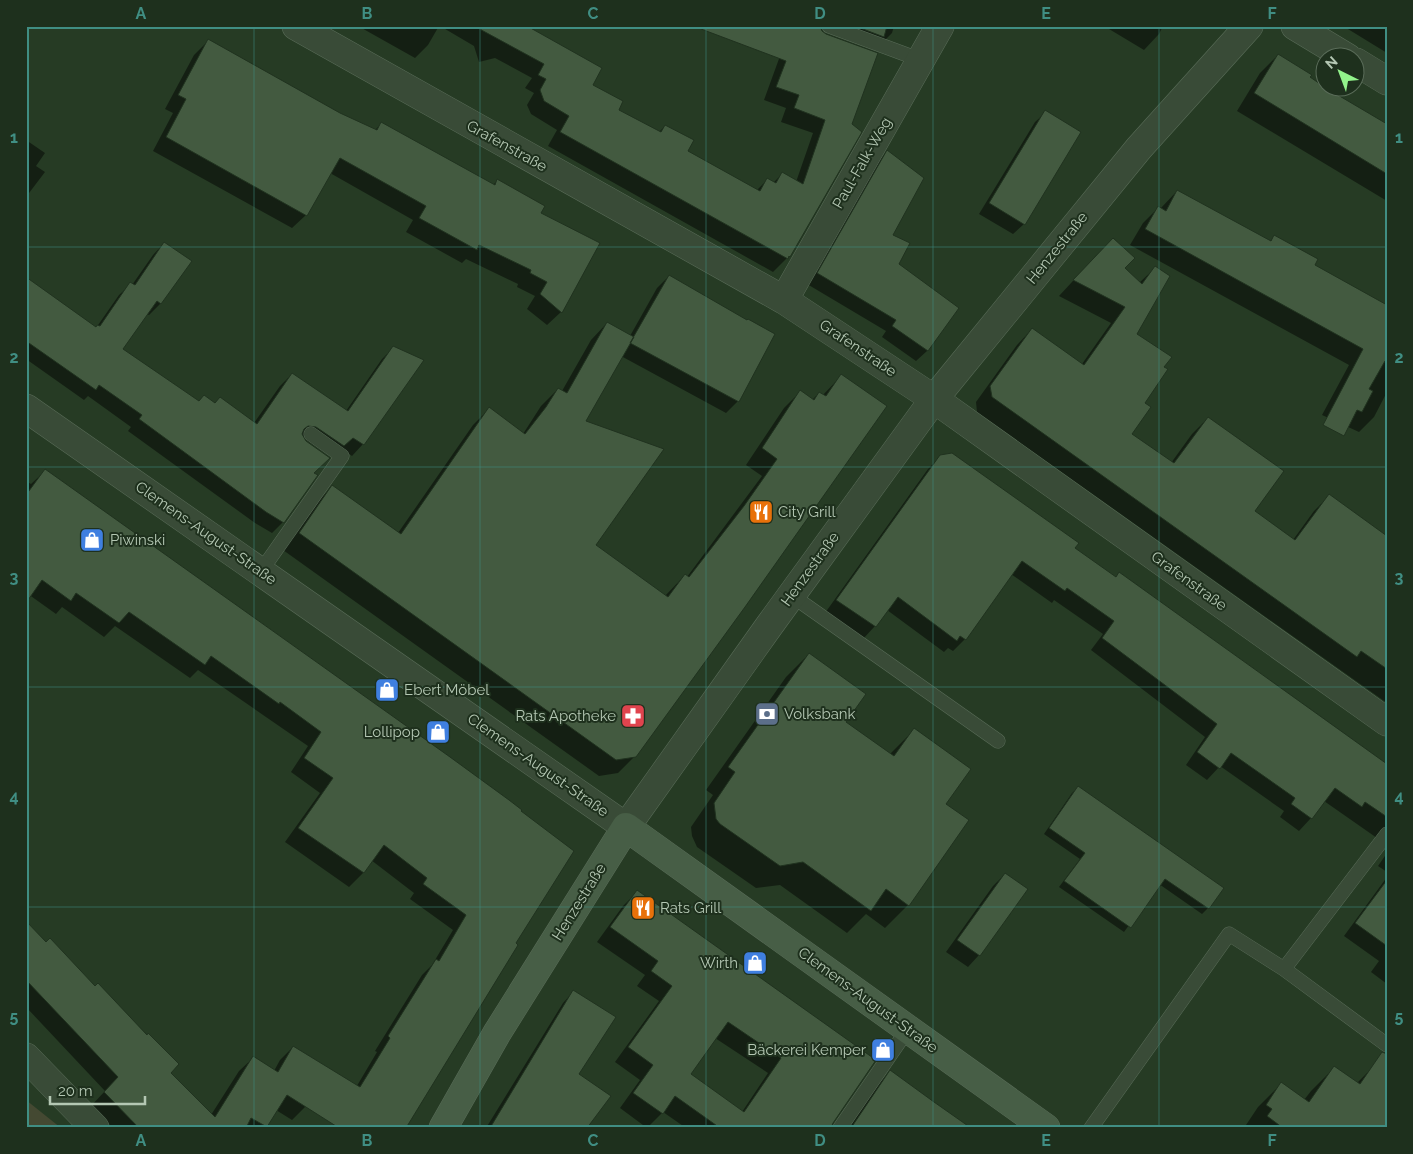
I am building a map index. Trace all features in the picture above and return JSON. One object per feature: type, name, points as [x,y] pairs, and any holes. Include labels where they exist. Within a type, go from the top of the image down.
[{"type":"street","name":"Grafenstraße","points":[[296,26],[784,300],[934,399],[1387,722]]},
{"type":"street","name":"Paul-Falk-Weg","points":[[784,300],[940,26]]},
{"type":"street","name":"Henzestraße","points":[[443,1128],[498,1032],[626,827],[791,595],[934,399],[1139,148],[1249,26]]},
{"type":"street","points":[[1295,26],[1331,48]]},
{"type":"street","points":[[1366,68],[1387,81]]},
{"type":"street","name":"Clemens-August-Straße","points":[[26,408],[626,827],[1046,1128]]},
{"type":"street","points":[[26,1057],[95,1128]]},
{"type":"lane","points":[[829,26],[921,60]]},
{"type":"lane","points":[[261,571],[342,456],[311,434]]},
{"type":"lane","points":[[791,595],[998,741]]},
{"type":"lane","points":[[1284,969],[1387,834]]},
{"type":"lane","points":[[1090,1128],[1229,934],[1284,969],[1387,1045]]},
{"type":"lane","points":[[840,1128],[908,1029]]},
{"type":"green space","points":[[26,1100],[61,1128],[26,1128]]},
{"type":"building","points":[[474,26],[527,26],[602,68],[593,85],[623,101],[619,110],[661,132],[665,125],[694,140],[688,151],[760,191],[767,178],[776,183],[782,172],[803,184],[825,120],[794,108],[799,95],[776,87],[786,61],[701,29],[701,26],[820,26],[826,34],[878,53],[852,124],[862,132],[788,259],[560,132],[569,116],[544,101],[540,90],[546,79],[538,75],[544,64]]},
{"type":"building","points":[[855,26],[887,26],[884,37]]},
{"type":"building","points":[[208,39],[340,113],[377,130],[381,122],[495,185],[497,179],[545,206],[541,213],[600,243],[562,313],[540,294],[547,282],[530,273],[531,270],[479,245],[477,250],[419,218],[426,206],[340,158],[307,216],[166,137],[186,99],[178,95]]},
{"type":"building","points":[[1278,54],[1312,75],[1310,77],[1316,81],[1316,98],[1343,98],[1387,124],[1387,174],[1254,93]]},
{"type":"building","points":[[1045,110],[1081,132],[1025,225],[989,203]]},
{"type":"building","points":[[887,150],[924,178],[893,235],[910,243],[899,264],[959,308],[928,351],[892,326],[896,320],[817,273]]},
{"type":"building","points":[[1177,190],[1271,241],[1274,235],[1318,259],[1315,265],[1387,305],[1387,362],[1385,361],[1369,389],[1373,391],[1362,412],[1357,410],[1344,436],[1323,425],[1363,349],[1145,229],[1158,206],[1166,211]]},
{"type":"building","points":[[1113,238],[1135,258],[1125,268],[1142,284],[1155,266],[1170,276],[1137,334],[1172,357],[1164,367],[1168,369],[1145,403],[1151,407],[1132,434],[1174,463],[1208,417],[1284,471],[1255,511],[1295,540],[1329,494],[1387,536],[1387,669],[1361,651],[1357,657],[992,397],[990,386],[1032,328],[1084,365],[1125,307],[1073,280]]},
{"type":"building","points":[[164,242],[192,261],[161,304],[157,301],[123,349],[199,401],[204,395],[215,403],[220,397],[257,424],[292,373],[348,411],[393,346],[424,360],[364,445],[353,438],[344,446],[316,427],[308,426],[304,429],[302,434],[306,441],[330,458],[314,473],[318,475],[284,523],[266,512],[139,419],[142,415],[99,385],[96,390],[26,341],[26,277],[96,327],[97,325],[100,326],[130,282],[135,285]]},
{"type":"building","points":[[669,275],[775,334],[739,402],[630,343]]},
{"type":"building","points":[[607,322],[634,337],[586,421],[664,449],[596,545],[668,597],[685,574],[689,577],[744,506],[777,459],[762,448],[800,390],[814,400],[819,392],[826,396],[841,374],[887,406],[636,757],[616,760],[299,533],[332,485],[401,534],[489,407],[525,434],[558,388],[567,393]]},
{"type":"building","points":[[952,453],[1079,543],[1075,548],[1116,577],[1119,572],[1387,764],[1387,817],[1365,802],[1362,807],[1335,788],[1312,819],[1291,804],[1295,798],[1231,753],[1220,769],[1197,752],[1217,724],[1102,638],[1114,621],[1067,588],[1065,591],[1022,561],[966,640],[960,636],[957,641],[898,597],[876,627],[836,600],[940,455]]},
{"type":"building","points":[[45,469],[450,757],[574,851],[516,943],[518,945],[406,1128],[339,1128],[287,1095],[267,1127],[251,1118],[246,1128],[139,1128],[104,1092],[118,1077],[26,980],[26,921],[46,942],[50,938],[95,986],[98,983],[147,1035],[148,1033],[179,1064],[171,1073],[215,1117],[253,1056],[278,1072],[293,1046],[360,1087],[390,1038],[388,1036],[436,959],[439,961],[466,915],[423,884],[427,878],[384,845],[364,873],[298,828],[333,778],[304,758],[321,732],[280,702],[279,704],[211,656],[205,665],[129,612],[119,623],[76,593],[71,601],[42,580],[26,603],[26,495]]},
{"type":"building","points":[[809,653],[866,694],[846,722],[894,756],[914,728],[971,769],[946,804],[969,820],[909,906],[886,889],[871,911],[803,862],[780,866],[720,824],[716,819],[714,803],[735,772],[728,767]]},
{"type":"building","points":[[1078,786],[1224,888],[1209,909],[1165,879],[1131,928],[1064,881],[1085,853],[1049,828]]},
{"type":"building","points":[[1005,873],[1028,889],[980,956],[957,940]]},
{"type":"building","points":[[1387,880],[1387,946],[1355,923]]},
{"type":"building","points":[[637,890],[876,1060],[831,1128],[720,1128],[675,1096],[663,1114],[633,1093],[653,1065],[628,1047],[672,986],[651,971],[658,961],[610,927]],"holes":[[[728,1022],[781,1058],[744,1112],[691,1074]]]},
{"type":"building","points":[[573,990],[616,1017],[579,1074],[611,1096],[587,1128],[490,1128]]},
{"type":"building","points":[[1382,1052],[1387,1054],[1387,1128],[1283,1128],[1267,1116],[1272,1109],[1266,1105],[1281,1082],[1309,1102],[1334,1066],[1360,1084]]},
{"type":"building","points":[[890,1070],[934,1102],[971,1128],[851,1128]]},
{"type":"place","name":"City Grill","points":[[761,512]]},
{"type":"place","name":"Piwinski","points":[[92,540]]},
{"type":"place","name":"Ebert Möbel","points":[[387,690]]},
{"type":"place","name":"Volksbank","points":[[767,714]]},
{"type":"place","name":"Rats Apotheke","points":[[633,716]]},
{"type":"place","name":"Lollipop","points":[[438,732]]},
{"type":"place","name":"Rats Grill","points":[[643,908]]},
{"type":"place","name":"Wirth","points":[[755,963]]},
{"type":"place","name":"Bäckerei Kemper","points":[[883,1050]]}]
